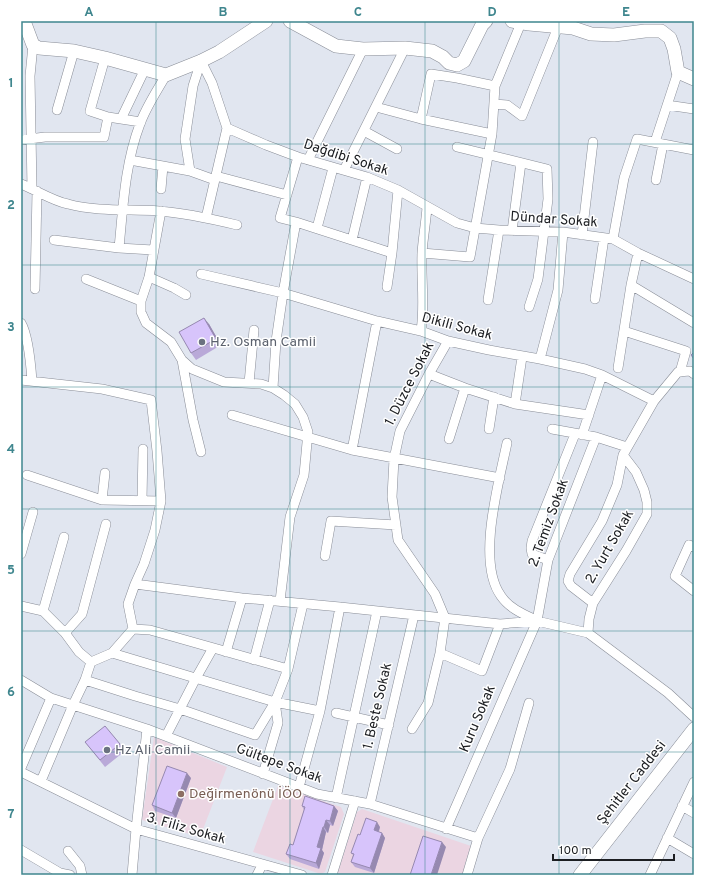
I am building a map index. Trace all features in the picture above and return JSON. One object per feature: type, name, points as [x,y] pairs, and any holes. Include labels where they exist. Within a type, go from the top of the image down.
[{"type":"street","points":[[23,27],[33,45],[39,48],[74,51],[166,75],[219,52],[266,21]]},
{"type":"street","points":[[290,21],[336,46],[363,49],[405,48],[432,51],[443,57],[457,72]]},
{"type":"street","points":[[457,72],[486,21]]},
{"type":"street","points":[[422,253],[470,257],[489,155],[495,86],[517,22],[573,28],[591,34],[614,35],[645,31],[661,31],[670,38],[674,48],[678,72],[667,104],[659,143],[656,180]]},
{"type":"street","points":[[494,104],[507,105],[522,116],[558,27]]},
{"type":"street","points":[[33,45],[30,76],[34,190],[35,289]]},
{"type":"street","points":[[344,170],[405,48]]},
{"type":"street","points":[[308,160],[363,49]]},
{"type":"street","points":[[57,110],[74,51]]},
{"type":"street","points":[[105,58],[90,111],[108,117],[141,122]]},
{"type":"street","points":[[201,61],[212,83],[227,128],[206,218]]},
{"type":"street","points":[[190,171],[185,139],[194,86],[201,61]]},
{"type":"street","points":[[121,119],[145,69]]},
{"type":"street","points":[[421,119],[430,74],[457,72],[495,86]]},
{"type":"street","points":[[678,72],[694,79]]},
{"type":"street","points":[[119,248],[130,160],[141,122],[166,75]]},
{"type":"street","points":[[667,104],[694,109]]},
{"type":"street","points":[[376,107],[421,119],[492,134]]},
{"type":"street","points":[[21,140],[45,137],[104,137],[108,117]]},
{"type":"street","name":"Dağdibi Sokak","points":[[227,128],[298,157],[367,177],[398,190],[457,223],[475,228],[499,230]]},
{"type":"street","points":[[364,131],[397,149]]},
{"type":"street","points":[[595,299],[624,178],[637,139],[694,150]]},
{"type":"street","points":[[582,235],[593,142]]},
{"type":"street","points":[[457,148],[548,169],[548,199],[538,279],[529,307]]},
{"type":"street","points":[[298,157],[280,218],[317,228],[392,253]]},
{"type":"street","points":[[130,160],[190,171],[287,195]]},
{"type":"street","points":[[512,231],[521,163]]},
{"type":"street","points":[[161,189],[163,166]]},
{"type":"street","points":[[317,228],[333,168]]},
{"type":"street","points":[[352,240],[367,177]]},
{"type":"street","points":[[21,184],[67,204],[97,210],[123,209],[161,211],[206,218],[237,225]]},
{"type":"street","points":[[387,287],[398,190]]},
{"type":"street","points":[[421,331],[424,312],[422,293],[422,253],[427,207]]},
{"type":"street","points":[[161,211],[149,277],[141,301],[141,312],[146,323],[171,342],[182,360],[192,369],[224,382],[261,384],[273,388],[295,404],[303,417],[308,435],[304,475],[290,517],[280,601]]},
{"type":"street","points":[[273,388],[276,341],[296,222]]},
{"type":"street","points":[[488,300],[499,230]]},
{"type":"street","name":"Dündar Sokak","points":[[499,230],[563,232],[609,239],[694,279]]},
{"type":"street","points":[[540,359],[558,290],[563,232]]},
{"type":"street","points":[[54,240],[119,248],[153,250]]},
{"type":"street","points":[[618,368],[631,286],[638,253]]},
{"type":"street","name":"Dikili Sokak","points":[[201,274],[283,293],[377,322],[421,331],[448,341],[584,369],[602,375],[654,402]]},
{"type":"street","points":[[149,277],[186,295]]},
{"type":"street","points":[[86,279],[141,301]]},
{"type":"street","points":[[631,286],[694,323]]},
{"type":"street","points":[[352,450],[377,322]]},
{"type":"street","points":[[21,323],[24,327],[24,341],[32,381]]},
{"type":"street","points":[[249,383],[254,330]]},
{"type":"street","points":[[593,603],[571,586],[568,581],[570,574],[602,521],[617,485],[625,451],[654,402],[680,372],[686,352],[624,331]]},
{"type":"street","name":"1. Düzce Sokak","points":[[445,618],[435,594],[398,540],[392,497],[394,459],[400,432],[429,374],[448,341]]},
{"type":"street","points":[[515,404],[522,356]]},
{"type":"street","points":[[182,360],[193,420],[201,452]]},
{"type":"street","points":[[680,372],[692,372]]},
{"type":"street","points":[[429,374],[465,388],[515,404],[589,414]]},
{"type":"street","points":[[548,560],[532,554],[532,541],[589,414],[602,375]]},
{"type":"street","points":[[21,380],[102,389],[151,400],[161,501],[155,530],[128,604],[134,629]]},
{"type":"street","points":[[449,439],[465,388]]},
{"type":"street","points":[[489,429],[494,397]]},
{"type":"street","points":[[232,415],[308,435],[352,450],[500,478]]},
{"type":"street","points":[[552,429],[596,437],[625,451]]},
{"type":"street","name":"2. Temiz Sokak","points":[[537,621],[548,560],[596,437]]},
{"type":"street","points":[[507,443],[492,520],[490,540],[493,581],[501,596],[516,611],[537,621],[588,633],[668,693],[694,717]]},
{"type":"street","points":[[142,500],[143,449]]},
{"type":"street","name":"2. Yurt Sokak","points":[[588,633],[589,619],[593,603],[626,551],[647,514],[647,502],[644,490],[625,451]]},
{"type":"street","points":[[102,500],[106,473]]},
{"type":"street","points":[[27,475],[102,500],[161,501]]},
{"type":"street","points":[[21,554],[33,512]]},
{"type":"street","points":[[325,556],[330,521],[396,525]]},
{"type":"street","points":[[65,633],[82,614],[106,524]]},
{"type":"street","points":[[43,611],[64,536]]},
{"type":"street","points":[[691,546],[674,576],[694,591]]},
{"type":"street","points":[[135,584],[242,598],[500,624],[537,621]]},
{"type":"street","points":[[226,652],[242,598]]},
{"type":"street","points":[[254,660],[270,600]]},
{"type":"street","points":[[85,680],[180,709],[255,735],[275,702],[288,669],[303,604]]},
{"type":"street","points":[[21,606],[43,611],[65,633],[79,652],[91,662]]},
{"type":"street","points":[[299,787],[320,711],[340,607]]},
{"type":"street","points":[[336,798],[377,611]]},
{"type":"street","name":"1. Beste Sokak","points":[[370,804],[414,615]]},
{"type":"street","points":[[412,729],[428,703],[440,653],[445,618]]},
{"type":"street","name":"Kuru Sokak","points":[[446,829],[537,621]]},
{"type":"street","points":[[440,653],[482,670],[500,624]]},
{"type":"street","points":[[134,629],[150,630],[288,669]]},
{"type":"street","points":[[41,781],[85,680],[91,662],[112,653],[134,629]]},
{"type":"street","points":[[166,736],[213,648]]},
{"type":"street","points":[[112,653],[275,702],[320,711]]},
{"type":"street","name":"Gültepe Sokak","points":[[22,682],[51,698],[147,729],[317,794],[370,804],[478,838]]},
{"type":"street","points":[[21,768],[51,698]]},
{"type":"street","points":[[263,774],[278,723],[275,702]]},
{"type":"street","points":[[467,875],[478,838],[510,769],[529,703]]},
{"type":"street","points":[[336,712],[388,725]]},
{"type":"street","name":"3. Filiz Sokak","points":[[147,729],[136,829],[302,875]]},
{"type":"street","name":"Şehitler Caddesi","points":[[580,875],[694,729]]},
{"type":"street","points":[[21,772],[136,829],[132,875]]},
{"type":"street","points":[[650,875],[694,782]]},
{"type":"street","points":[[332,875],[355,801]]},
{"type":"street","points":[[682,806],[694,813]]},
{"type":"street","points":[[667,838],[694,854]]},
{"type":"street","points":[[21,850],[60,873],[70,875]]},
{"type":"street","points":[[68,851],[80,866],[82,875]]},
{"type":"street","points":[[257,875],[262,865]]},
{"type":"shaded area","name":"Değirmenönü İÖO","points":[[154,737],[227,767],[200,837],[142,820]]},
{"type":"shaded area","points":[[278,786],[341,807],[344,814],[325,872],[321,874],[253,852]]},
{"type":"shaded area","points":[[362,809],[471,846],[463,875],[337,875],[357,812]]},
{"type":"building","name":"Hz. Osman Camii","points":[[204,318],[216,339],[191,353],[179,332]]},
{"type":"building","points":[[694,352],[694,359],[691,355]]},
{"type":"building","name":"Hz Ali Camii","points":[[105,726],[120,744],[100,760],[85,742]]},
{"type":"building","points":[[167,766],[187,773],[172,813],[152,805]]},
{"type":"building","points":[[305,796],[334,806],[330,821],[326,820],[323,827],[317,847],[321,848],[316,863],[286,854],[290,844],[293,845],[305,807],[302,806]]},
{"type":"building","points":[[366,818],[377,822],[374,830],[382,833],[370,868],[351,862],[354,854],[351,853]]},
{"type":"building","points":[[423,836],[442,842],[431,875],[410,875]]},
{"type":"place","name":"Hz. Osman Camii","points":[[202,342]]},
{"type":"place","name":"Hz Ali Camii","points":[[107,750]]},
{"type":"place","name":"Değirmenönü İÖO","points":[[181,794]]}]
